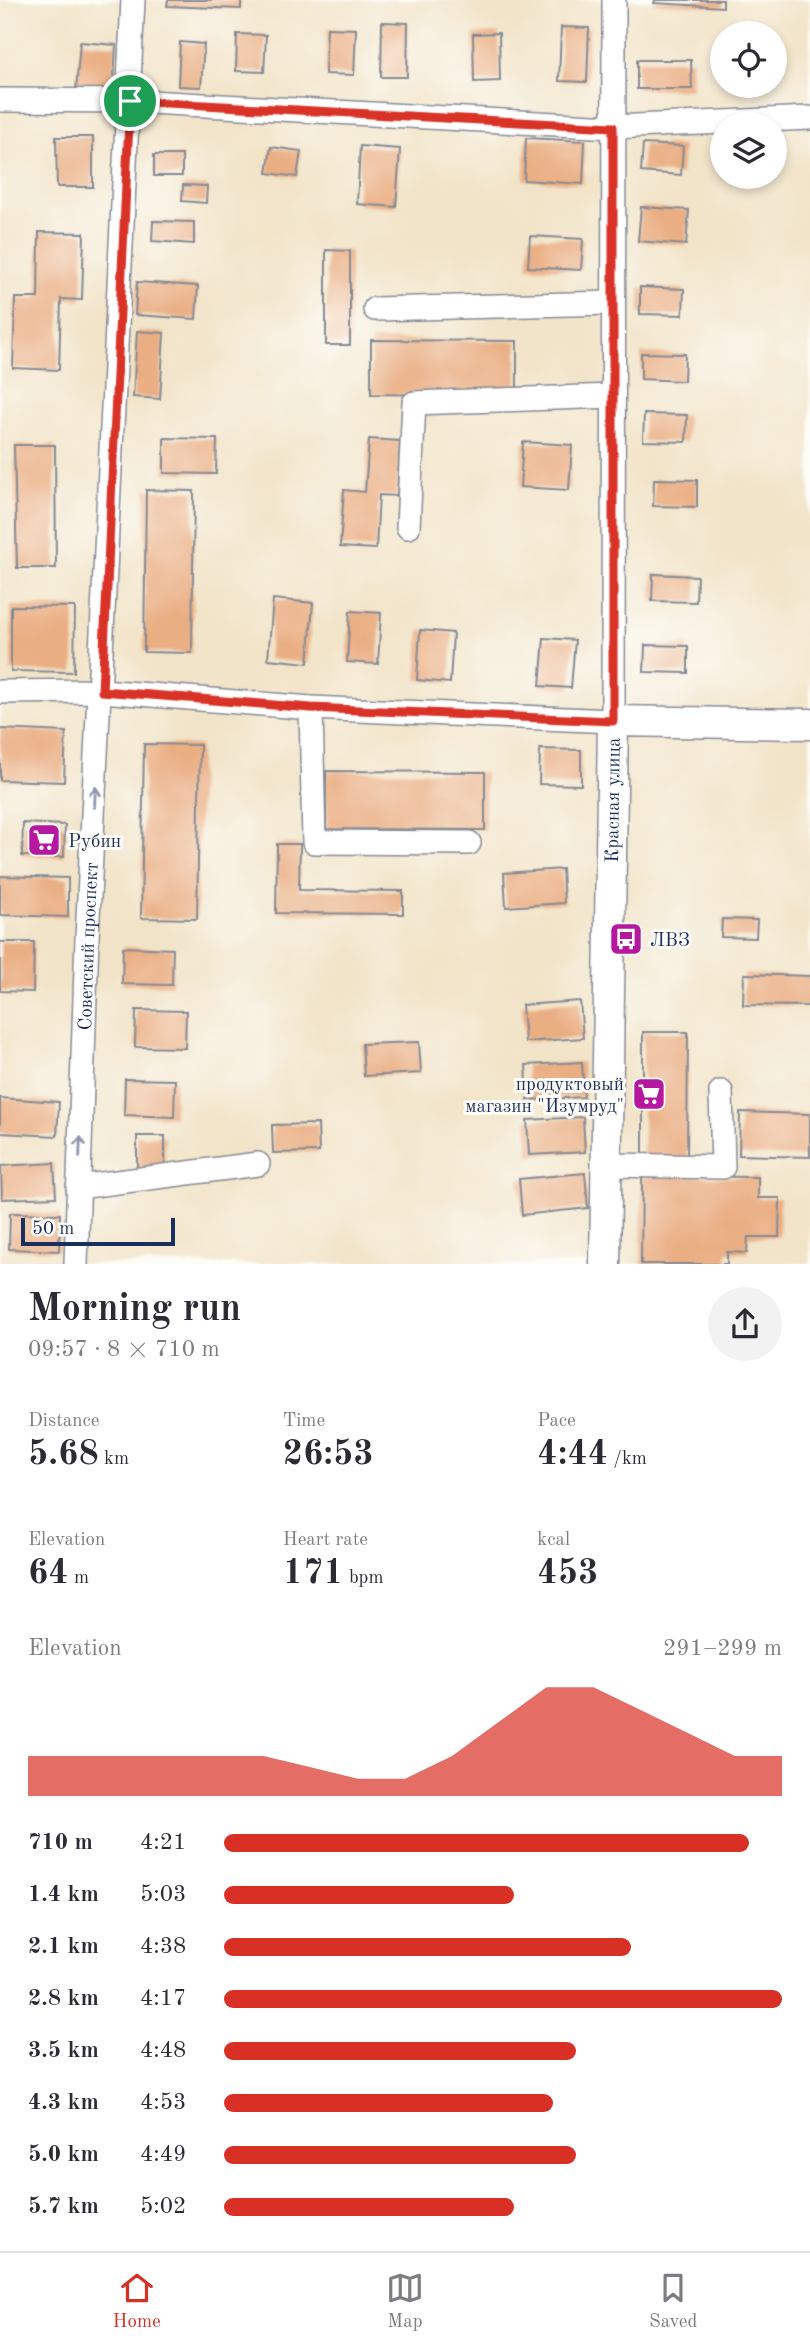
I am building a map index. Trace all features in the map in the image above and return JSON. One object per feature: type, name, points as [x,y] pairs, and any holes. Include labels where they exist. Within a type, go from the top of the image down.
[{"type":"main road","points":[[613,721],[810,724]]},
{"type":"main road","name":"Красная улица","points":[[605,1264],[613,721]]},
{"type":"street","name":"Советский проспект","points":[[76,1264],[87,939],[102,691],[133,0]]},
{"type":"street","name":"Красная улица","points":[[613,721],[614,0]]},
{"type":"street","points":[[0,100],[130,101],[613,127],[810,118]]},
{"type":"street","points":[[375,309],[612,303]]},
{"type":"street","points":[[408,527],[414,403],[612,396]]},
{"type":"street","points":[[0,692],[102,691],[311,708],[613,721]]},
{"type":"street","points":[[311,708],[314,842],[469,843]]},
{"type":"street","points":[[607,1165],[723,1167],[721,1092]]},
{"type":"street","points":[[78,1187],[258,1164]]},
{"type":"building","points":[[168,0],[241,0],[241,9],[167,6]]},
{"type":"building","points":[[655,0],[723,0],[723,7],[654,3]]},
{"type":"building","points":[[382,22],[408,23],[407,77],[381,77]]},
{"type":"building","points":[[561,27],[589,28],[587,82],[559,81]]},
{"type":"building","points":[[327,28],[356,29],[354,75],[325,74]]},
{"type":"building","points":[[499,33],[500,81],[474,82],[473,34]]},
{"type":"building","points":[[237,34],[266,35],[264,72],[236,71]]},
{"type":"building","points":[[80,42],[116,45],[113,94],[76,91]]},
{"type":"building","points":[[180,42],[204,44],[201,87],[178,86]]},
{"type":"building","points":[[637,60],[691,60],[692,89],[637,89]]},
{"type":"building","points":[[56,137],[93,137],[93,187],[57,187]]},
{"type":"building","points":[[526,138],[585,141],[583,184],[524,180]]},
{"type":"building","points":[[643,144],[683,146],[681,175],[641,172]]},
{"type":"building","points":[[360,146],[400,149],[396,207],[357,204]]},
{"type":"building","points":[[271,147],[301,151],[297,177],[267,173]]},
{"type":"building","points":[[154,155],[182,155],[182,176],[154,176]]},
{"type":"building","points":[[183,185],[207,186],[206,203],[182,201]]},
{"type":"building","points":[[641,207],[689,210],[686,245],[638,241]]},
{"type":"building","points":[[153,221],[194,222],[194,244],[152,241]]},
{"type":"building","points":[[39,232],[84,233],[82,300],[61,299],[59,370],[13,368],[15,298],[38,298]]},
{"type":"building","points":[[530,236],[583,239],[581,270],[528,267]]},
{"type":"building","points":[[326,250],[350,251],[350,345],[326,345]]},
{"type":"building","points":[[137,282],[198,286],[196,319],[135,315]]},
{"type":"building","points":[[640,287],[684,289],[683,315],[640,314]]},
{"type":"building","points":[[137,331],[164,333],[160,399],[133,397]]},
{"type":"building","points":[[371,340],[517,341],[517,396],[371,394]]},
{"type":"building","points":[[641,353],[685,354],[684,381],[641,379]]},
{"type":"building","points":[[644,414],[687,415],[686,442],[643,441]]},
{"type":"building","points":[[164,438],[217,439],[216,474],[164,473]]},
{"type":"building","points":[[369,439],[400,441],[397,496],[379,495],[376,549],[340,547],[344,490],[365,492]]},
{"type":"building","points":[[523,442],[572,445],[569,490],[520,487]]},
{"type":"building","points":[[14,445],[55,445],[56,568],[17,568]]},
{"type":"building","points":[[654,479],[697,480],[697,507],[653,506]]},
{"type":"building","points":[[146,490],[194,491],[192,653],[144,652]]},
{"type":"building","points":[[653,574],[697,576],[696,602],[652,601]]},
{"type":"building","points":[[273,599],[313,603],[308,663],[268,659]]},
{"type":"building","points":[[11,606],[75,607],[74,672],[11,671]]},
{"type":"building","points":[[350,611],[381,613],[378,664],[347,662]]},
{"type":"building","points":[[420,630],[453,633],[450,683],[417,680]]},
{"type":"building","points":[[544,638],[575,640],[571,688],[540,686]]},
{"type":"building","points":[[645,645],[688,646],[688,673],[644,672]]},
{"type":"building","points":[[0,729],[66,732],[64,782],[0,780]]},
{"type":"building","points":[[144,744],[200,745],[197,919],[141,918]]},
{"type":"building","points":[[540,749],[581,750],[581,785],[539,784]]},
{"type":"building","points":[[326,771],[485,772],[485,830],[326,829]]},
{"type":"building","name":"Рубин","points":[[23,823],[65,825],[64,857],[22,856]]},
{"type":"building","points":[[277,844],[300,844],[299,890],[403,891],[403,914],[276,913]]},
{"type":"building","points":[[562,869],[564,903],[506,907],[504,873]]},
{"type":"building","points":[[0,876],[68,878],[68,917],[0,915]]},
{"type":"building","points":[[722,919],[757,920],[756,938],[721,937]]},
{"type":"building","points":[[0,942],[34,942],[33,992],[0,991]]},
{"type":"building","points":[[123,947],[173,949],[172,985],[122,984]]},
{"type":"building","points":[[744,974],[810,976],[810,1006],[743,1005]]},
{"type":"building","points":[[580,1001],[583,1038],[525,1042],[522,1005]]},
{"type":"building","points":[[136,1010],[186,1011],[185,1048],[135,1047]]},
{"type":"building","points":[[643,1032],[688,1032],[687,1159],[643,1159]]},
{"type":"building","points":[[419,1042],[421,1073],[364,1076],[362,1044]]},
{"type":"building","points":[[582,1062],[584,1097],[528,1100],[526,1065]]},
{"type":"building","points":[[125,1079],[175,1080],[174,1117],[124,1115]]},
{"type":"building","points":[[0,1098],[59,1102],[57,1136],[0,1133]]},
{"type":"building","points":[[740,1112],[810,1114],[810,1157],[739,1155]]},
{"type":"building","points":[[583,1117],[585,1152],[529,1155],[527,1120]]},
{"type":"building","points":[[318,1124],[319,1152],[273,1153],[272,1125]]},
{"type":"building","points":[[137,1136],[165,1136],[165,1171],[137,1171]]},
{"type":"building","points":[[54,1163],[56,1197],[2,1199],[1,1166]]},
{"type":"building","points":[[585,1173],[588,1208],[522,1215],[519,1179]]},
{"type":"building","points":[[642,1176],[758,1177],[758,1198],[780,1198],[779,1237],[748,1237],[747,1253],[727,1252],[727,1264],[641,1264]]},
{"type":"building","points":[[10,1213],[60,1214],[59,1251],[9,1249]]},
{"type":"place","name":"Рубин","points":[[44,840]]},
{"type":"place","name":"ЛВЗ","points":[[626,939]]},
{"type":"place","name":"продуктовый магазин \"Изумруд\"","points":[[649,1094]]},
{"type":"route","points":[[130,101],[613,127],[613,721],[311,708],[102,691],[130,101]]}]
